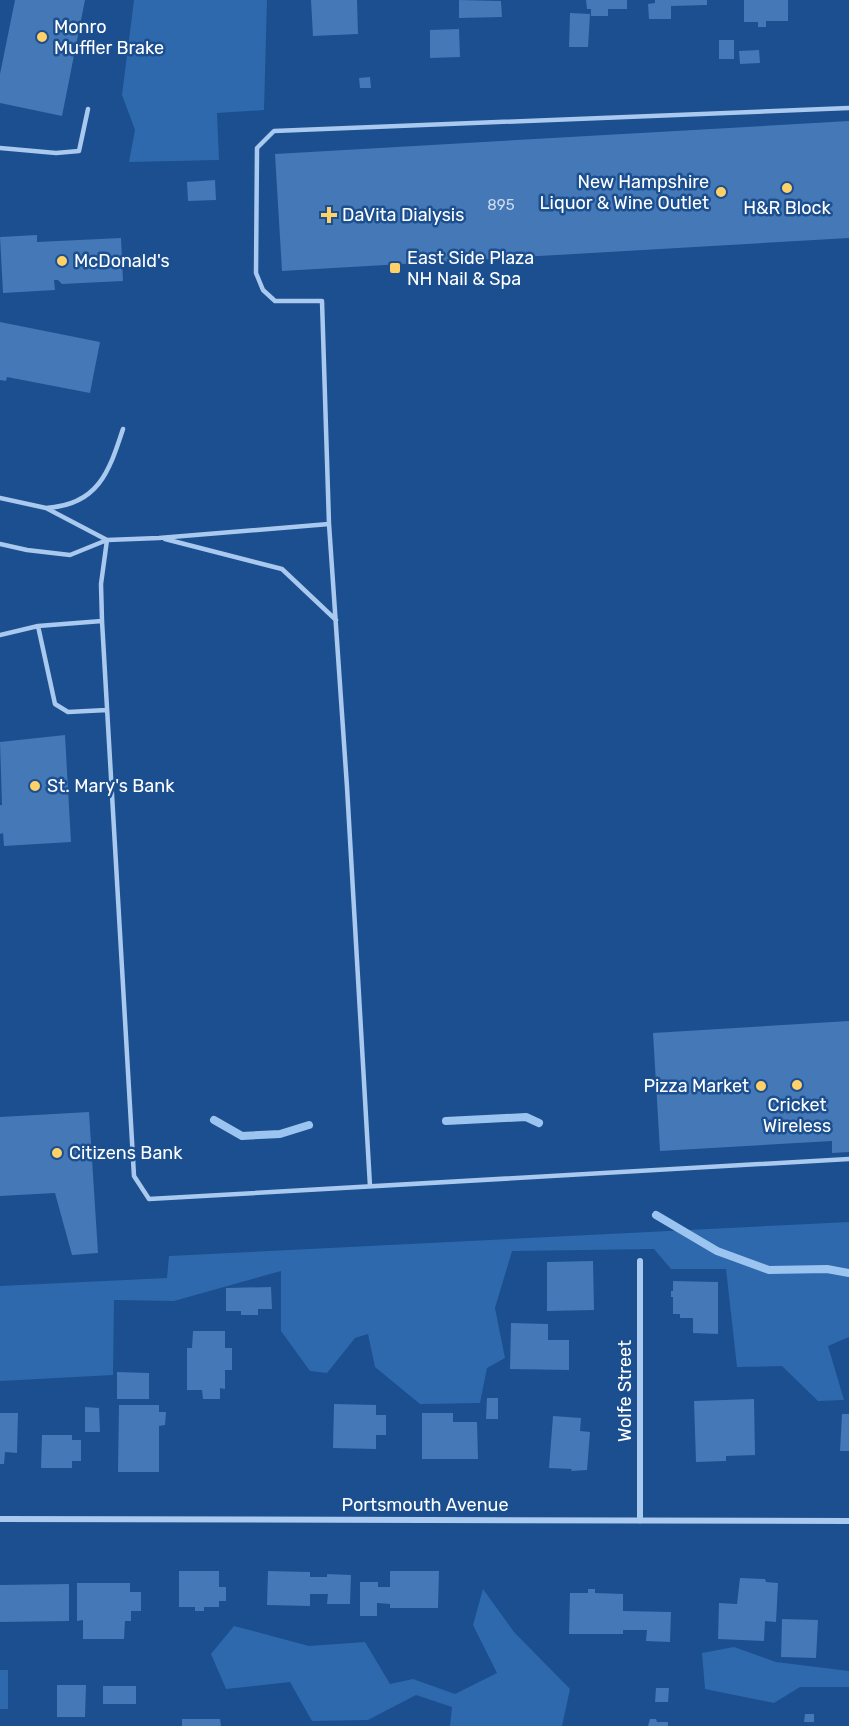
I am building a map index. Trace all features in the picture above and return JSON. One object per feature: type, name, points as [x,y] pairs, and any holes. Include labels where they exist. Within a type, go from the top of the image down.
[{"type":"street","name":"Wolfe Street","points":[[640,1261],[640,1521]]},
{"type":"street","name":"Portsmouth Avenue","points":[[0,1519],[849,1521]]},
{"type":"lane","points":[[370,1186],[329,524],[322,301],[275,301],[263,290],[256,273],[257,148],[274,131],[849,108]]},
{"type":"lane","points":[[0,148],[56,153],[79,151],[88,109]]},
{"type":"lane","points":[[46,508],[62,507],[84,497],[100,484],[111,468],[123,429]]},
{"type":"lane","points":[[0,498],[46,508],[107,540]]},
{"type":"lane","points":[[0,544],[70,555],[107,540],[329,524]]},
{"type":"lane","points":[[159,538],[282,569],[336,620]]},
{"type":"lane","points":[[107,540],[101,584],[102,621],[134,1176],[149,1199],[849,1159]]},
{"type":"lane","points":[[0,635],[38,626],[102,621]]},
{"type":"lane","points":[[38,626],[55,704],[68,712],[107,710]]},
{"type":"shaded area","points":[[134,0],[267,0],[264,110],[217,113],[219,160],[129,162],[135,130],[122,95]]},
{"type":"shaded area","points":[[849,1222],[849,1337],[828,1346],[844,1400],[818,1401],[782,1366],[737,1367],[726,1269],[671,1269],[654,1249],[512,1251],[495,1308],[505,1358],[487,1368],[480,1403],[420,1404],[375,1367],[368,1334],[355,1338],[327,1373],[310,1371],[281,1331],[281,1271],[174,1301],[114,1300],[113,1375],[0,1381],[0,1286],[167,1278],[169,1256]]},
{"type":"shaded area","points":[[483,1589],[514,1632],[570,1689],[562,1726],[450,1726],[452,1707],[416,1695],[368,1720],[312,1721],[290,1682],[226,1689],[211,1654],[234,1626],[309,1646],[365,1642],[390,1684],[413,1679],[455,1694],[497,1673],[473,1625]]},
{"type":"shaded area","points":[[734,1647],[776,1662],[849,1671],[849,1687],[800,1687],[774,1703],[705,1689],[702,1653]]},
{"type":"shaded area","points":[[0,1670],[8,1670],[8,1709],[0,1709]]},
{"type":"building","name":"Monro Muffler Brake","points":[[15,0],[85,0],[62,116],[0,103],[0,74]]},
{"type":"building","points":[[311,0],[357,0],[358,34],[313,36]]},
{"type":"building","points":[[459,0],[501,1],[502,17],[459,18]]},
{"type":"building","points":[[586,0],[627,0],[627,9],[608,9],[608,16],[591,16],[591,9],[587,9]]},
{"type":"building","points":[[655,0],[707,0],[707,5],[671,6],[671,19],[649,19],[648,4],[655,3]]},
{"type":"building","points":[[744,0],[788,0],[788,21],[766,21],[766,27],[758,27],[758,22],[744,22]]},
{"type":"building","points":[[570,13],[590,14],[588,47],[569,47]]},
{"type":"building","points":[[459,29],[460,57],[430,58],[430,30]]},
{"type":"building","points":[[719,40],[734,40],[734,59],[719,59]]},
{"type":"building","points":[[759,50],[760,63],[740,64],[739,51]]},
{"type":"building","points":[[370,77],[371,88],[360,88],[359,78]]},
{"type":"building","points":[[849,121],[849,238],[282,271],[275,154]]},
{"type":"building","points":[[215,180],[216,200],[188,201],[187,182]]},
{"type":"building","name":"McDonald's","points":[[37,235],[37,242],[121,238],[123,281],[62,284],[54,280],[55,290],[3,293],[0,237]]},
{"type":"building","points":[[0,322],[100,342],[90,393],[7,377],[6,381],[0,380]]},
{"type":"building","name":"St. Mary's Bank","points":[[65,735],[71,842],[4,846],[3,833],[0,834],[0,805],[2,805],[0,742]]},
{"type":"building","points":[[849,1021],[849,1152],[832,1153],[832,1141],[660,1151],[653,1033]]},
{"type":"building","points":[[89,1112],[98,1253],[72,1255],[55,1193],[0,1196],[0,1117]]},
{"type":"building","points":[[593,1261],[594,1310],[547,1311],[547,1262]]},
{"type":"building","points":[[673,1281],[718,1282],[718,1334],[693,1333],[693,1318],[680,1318],[680,1314],[673,1314],[671,1291],[673,1291]]},
{"type":"building","points":[[271,1287],[272,1309],[258,1309],[258,1315],[241,1315],[241,1311],[226,1311],[226,1288]]},
{"type":"building","points":[[511,1323],[548,1324],[548,1340],[569,1340],[569,1370],[510,1369]]},
{"type":"building","points":[[193,1331],[225,1331],[225,1348],[232,1348],[232,1370],[225,1370],[225,1389],[220,1388],[220,1399],[203,1399],[202,1390],[187,1390],[187,1348],[192,1348]]},
{"type":"building","points":[[117,1372],[149,1373],[149,1399],[117,1399]]},
{"type":"building","points":[[487,1398],[498,1398],[498,1419],[486,1419]]},
{"type":"building","points":[[754,1399],[755,1455],[726,1456],[726,1461],[696,1462],[694,1401]]},
{"type":"building","points":[[334,1404],[376,1405],[376,1415],[386,1415],[386,1435],[376,1435],[376,1449],[333,1448]]},
{"type":"building","points":[[119,1405],[159,1405],[159,1412],[166,1412],[165,1425],[159,1426],[159,1472],[118,1472]]},
{"type":"building","points":[[85,1407],[99,1408],[100,1432],[85,1432]]},
{"type":"building","points":[[0,1413],[18,1413],[17,1453],[5,1452],[4,1464],[0,1464]]},
{"type":"building","points":[[422,1413],[453,1413],[453,1422],[477,1422],[478,1459],[422,1459]]},
{"type":"building","points":[[842,1414],[849,1414],[849,1451],[840,1451]]},
{"type":"building","points":[[553,1416],[581,1418],[580,1431],[590,1432],[587,1470],[571,1471],[572,1469],[549,1468]]},
{"type":"building","points":[[42,1435],[72,1435],[72,1440],[81,1440],[81,1461],[72,1461],[72,1468],[41,1468]]},
{"type":"building","points":[[179,1571],[219,1571],[219,1587],[226,1587],[226,1601],[219,1601],[219,1607],[204,1607],[204,1611],[195,1611],[195,1607],[179,1607]]},
{"type":"building","points":[[268,1571],[310,1572],[310,1577],[327,1577],[327,1574],[351,1575],[350,1604],[327,1604],[328,1594],[310,1594],[310,1606],[267,1605]]},
{"type":"building","points":[[390,1571],[439,1571],[438,1608],[390,1608],[390,1604],[377,1603],[377,1616],[360,1616],[360,1582],[378,1582],[378,1587],[390,1587]]},
{"type":"building","points":[[740,1578],[765,1579],[766,1582],[778,1583],[776,1622],[765,1621],[764,1641],[718,1639],[719,1603],[737,1604]]},
{"type":"building","points":[[77,1583],[130,1583],[130,1592],[141,1592],[141,1611],[131,1611],[131,1621],[125,1621],[124,1639],[83,1639],[83,1620],[77,1621]]},
{"type":"building","points":[[69,1584],[69,1621],[0,1622],[0,1585]]},
{"type":"building","points":[[588,1589],[595,1589],[595,1593],[623,1594],[623,1611],[671,1612],[670,1642],[646,1641],[647,1630],[623,1630],[623,1634],[569,1634],[570,1593],[588,1593]]},
{"type":"building","points":[[782,1619],[818,1620],[816,1658],[781,1657]]},
{"type":"building","points":[[57,1685],[86,1685],[85,1717],[57,1717]]},
{"type":"building","points":[[103,1686],[136,1686],[136,1704],[103,1704]]},
{"type":"building","points":[[656,1688],[669,1688],[668,1702],[655,1702]]},
{"type":"building","points":[[805,1714],[814,1714],[814,1722],[804,1722]]},
{"type":"building","points":[[182,1719],[220,1719],[221,1726],[182,1726]]},
{"type":"building","points":[[650,1719],[656,1719],[657,1722],[668,1722],[668,1726],[648,1726]]},
{"type":"waterway","points":[[446,1121],[526,1117],[539,1123]]},
{"type":"waterway","points":[[214,1120],[242,1136],[280,1134],[309,1125]]},
{"type":"waterway","points":[[656,1215],[717,1251],[769,1270],[827,1269],[849,1273]]},
{"type":"place","name":"Monro Muffler Brake","points":[[42,37]]},
{"type":"place","name":"H&R Block","points":[[787,188]]},
{"type":"place","name":"New Hampshire Liquor & Wine Outlet","points":[[721,192]]},
{"type":"place","name":"DaVita Dialysis","points":[[329,215]]},
{"type":"place","name":"McDonald's","points":[[62,261]]},
{"type":"place","name":"East Side Plaza NH Nail & Spa","points":[[395,268]]},
{"type":"place","name":"St. Mary's Bank","points":[[35,786]]},
{"type":"place","name":"Cricket Wireless","points":[[797,1085]]},
{"type":"place","name":"Pizza Market","points":[[761,1086]]},
{"type":"place","name":"Citizens Bank","points":[[57,1153]]}]
